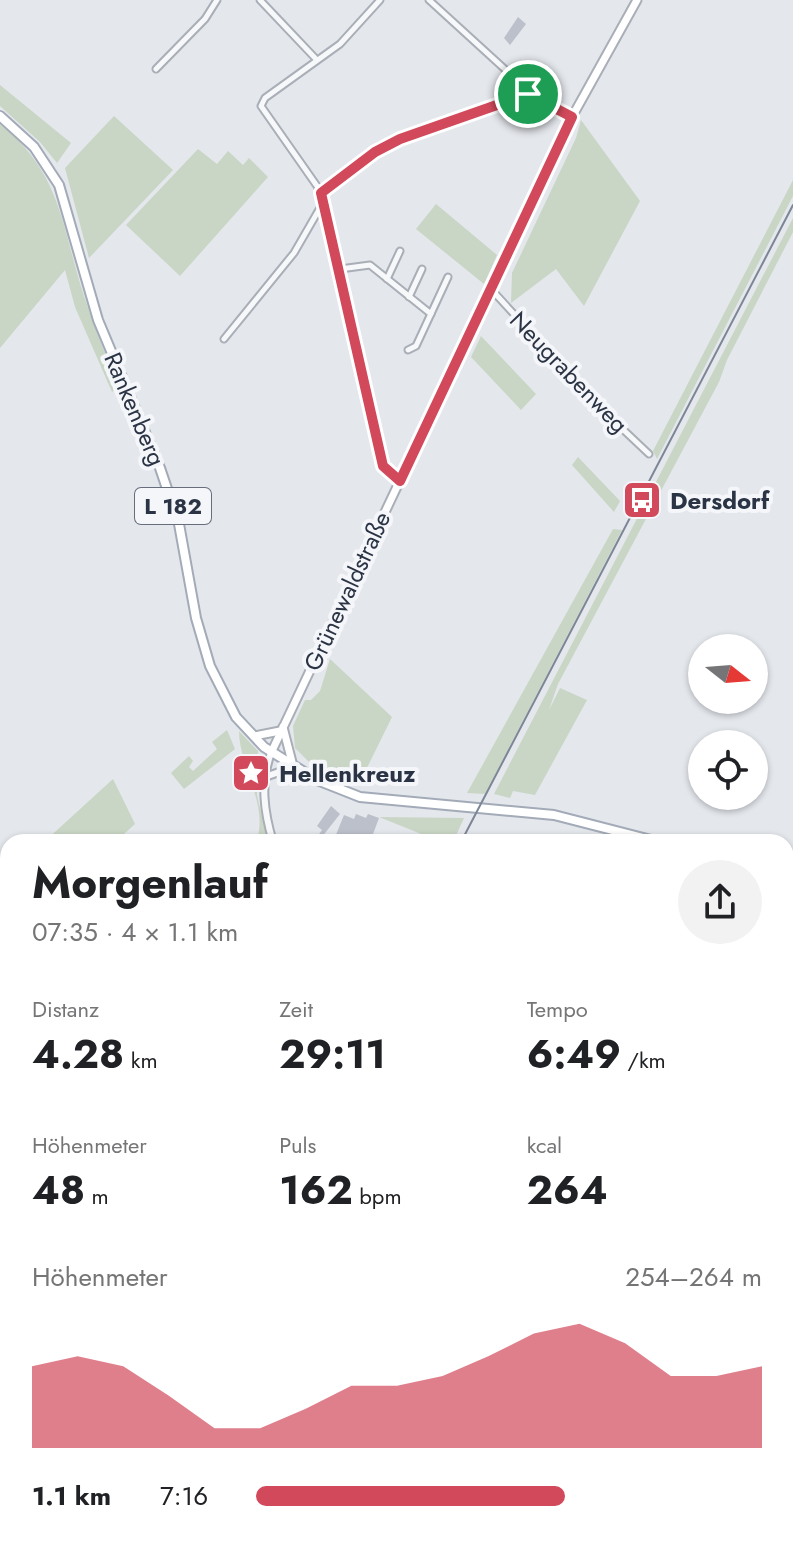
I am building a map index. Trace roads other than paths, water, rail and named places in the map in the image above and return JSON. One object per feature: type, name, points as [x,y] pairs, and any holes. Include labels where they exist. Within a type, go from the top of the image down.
[{"type":"main road","name":"Grünewaldstraße","points":[[271,753],[572,117],[637,0]]},
{"type":"main road","name":"Rankenberg","points":[[0,116],[34,147],[59,185],[98,320],[160,468],[179,524],[196,618],[210,666],[236,717],[271,753],[293,767],[360,797],[554,815],[628,834]]},
{"type":"main road","points":[[254,736],[281,728],[293,767]]},
{"type":"street","points":[[156,69],[205,19],[217,0]]},
{"type":"street","points":[[260,0],[316,59]]},
{"type":"street","points":[[380,0],[348,36],[265,98],[261,106],[324,201],[383,466],[400,481]]},
{"type":"street","points":[[429,0],[520,83],[528,94],[572,117]]},
{"type":"street","points":[[321,193],[375,152],[400,139],[528,94]]},
{"type":"street","points":[[224,339],[294,253],[324,201]]},
{"type":"street","points":[[387,279],[400,251]]},
{"type":"street","points":[[340,269],[370,265],[431,314]]},
{"type":"street","points":[[409,297],[422,269]]},
{"type":"street","points":[[408,350],[416,346],[448,277]]},
{"type":"street","name":"Neugrabenweg","points":[[491,289],[595,403],[649,454]]},
{"type":"street","points":[[271,753],[265,777],[264,810],[271,834]]},
{"type":"street","points":[[265,777],[293,767]]},
{"type":"tram line","points":[[465,834],[793,205]]},
{"type":"place","name":"Dersdorf","points":[[642,500]]},
{"type":"place","name":"Hellenkreuz","points":[[251,773]]}]
